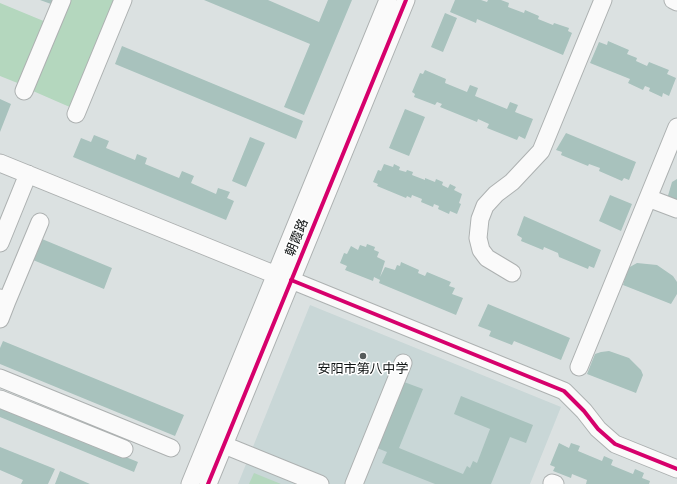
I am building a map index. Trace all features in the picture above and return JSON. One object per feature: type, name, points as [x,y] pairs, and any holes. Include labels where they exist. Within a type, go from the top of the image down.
[{"type":"street","points":[[24,91],[62,0]]},
{"type":"street","points":[[76,114],[123,0]]},
{"type":"street","name":"朝霞路","points":[[208,484],[224,444],[283,278],[388,0]]},
{"type":"street","name":"朝霞路","points":[[190,484],[406,0]]},
{"type":"street","points":[[512,274],[487,258],[481,250],[478,238],[480,219],[485,206],[496,194],[512,182],[541,152],[603,0]]},
{"type":"street","points":[[673,0],[677,2]]},
{"type":"street","points":[[579,367],[677,127]]},
{"type":"street","points":[[0,163],[564,391],[584,411],[598,429],[615,444],[677,468]]},
{"type":"street","points":[[0,243],[28,174]]},
{"type":"street","points":[[648,198],[677,209]]},
{"type":"street","points":[[0,319],[4,299],[40,222]]},
{"type":"street","points":[[354,484],[403,363]]},
{"type":"street","points":[[0,378],[171,448]]},
{"type":"street","points":[[0,399],[124,449]]},
{"type":"street","points":[[224,444],[320,484]]},
{"type":"shaded area","name":"安阳市第八中学","points":[[310,305],[561,407],[530,484],[238,484]]},
{"type":"green space","points":[[71,0],[117,0],[72,108],[33,91]]},
{"type":"green space","points":[[0,3],[46,22],[20,84],[0,76]]},
{"type":"green space","points":[[254,473],[281,484],[249,484]]},
{"type":"building","points":[[40,0],[53,0],[51,4]]},
{"type":"building","points":[[204,0],[268,0],[319,22],[328,0],[352,0],[304,115],[284,107],[310,44]]},
{"type":"building","points":[[455,0],[481,0],[487,2],[488,0],[501,0],[509,3],[508,7],[524,13],[525,10],[539,16],[538,19],[553,25],[554,23],[569,28],[568,31],[572,33],[563,55],[477,19],[476,23],[450,12]]},
{"type":"building","points":[[445,13],[457,18],[443,52],[431,47]]},
{"type":"building","points":[[608,41],[629,50],[627,54],[637,58],[636,61],[647,66],[649,62],[669,70],[667,74],[676,78],[669,96],[663,93],[662,97],[649,91],[650,88],[645,86],[643,90],[628,83],[630,79],[590,63],[599,42],[607,45]]},
{"type":"building","points":[[122,46],[303,121],[296,139],[115,64]]},
{"type":"building","points":[[425,70],[446,79],[445,83],[467,92],[470,85],[478,88],[475,96],[507,109],[510,102],[518,105],[515,112],[533,119],[525,139],[519,136],[517,140],[487,128],[489,124],[478,119],[477,122],[440,107],[442,104],[437,102],[435,105],[414,97],[415,94],[412,92],[420,73],[423,74]]},
{"type":"building","points":[[0,99],[11,104],[0,132]]},
{"type":"building","points":[[405,109],[425,117],[409,156],[389,148]]},
{"type":"building","points":[[566,133],[636,162],[629,180],[624,178],[622,181],[599,171],[600,168],[589,164],[588,166],[561,155],[562,152],[556,150]]},
{"type":"building","points":[[94,135],[109,141],[106,148],[135,160],[137,154],[147,158],[145,164],[179,178],[182,171],[194,176],[191,183],[216,194],[218,188],[230,192],[227,198],[234,201],[226,220],[73,157],[81,138],[91,142]]},
{"type":"building","points":[[250,137],[265,143],[246,187],[232,181]]},
{"type":"building","points":[[384,164],[393,167],[394,164],[400,167],[399,170],[413,172],[412,175],[425,180],[425,178],[435,182],[436,179],[443,182],[442,185],[448,188],[450,184],[456,187],[454,190],[462,194],[459,203],[461,204],[457,214],[450,211],[449,214],[438,209],[439,206],[434,204],[433,207],[421,202],[422,199],[412,195],[411,198],[407,196],[406,198],[377,186],[378,184],[373,182],[378,170],[381,171]]},
{"type":"building","points":[[677,179],[677,203],[667,199],[672,182]]},
{"type":"building","points":[[610,195],[632,204],[621,231],[599,221]]},
{"type":"building","points":[[524,216],[601,250],[594,268],[589,266],[588,269],[559,257],[558,253],[544,247],[543,250],[521,241],[522,238],[517,235]]},
{"type":"building","points":[[42,239],[112,268],[104,289],[33,260]]},
{"type":"building","points":[[367,244],[375,247],[374,250],[379,252],[377,257],[385,261],[380,277],[385,267],[395,270],[397,265],[400,266],[401,262],[419,270],[418,273],[425,276],[427,272],[451,282],[449,286],[455,288],[452,294],[463,298],[456,315],[379,283],[380,280],[374,277],[373,281],[345,270],[347,266],[340,263],[344,253],[347,254],[351,246],[358,250],[360,245],[366,247]]},
{"type":"building","points":[[637,263],[657,265],[673,276],[677,282],[677,294],[671,304],[623,285],[628,268]]},
{"type":"building","points":[[488,304],[570,338],[561,360],[514,341],[512,345],[489,336],[491,331],[478,326]]},
{"type":"building","points":[[3,341],[184,415],[175,436],[0,364],[0,348]]},
{"type":"building","points":[[609,351],[629,358],[641,370],[643,375],[636,393],[587,374],[595,354]]},
{"type":"building","points":[[404,382],[423,389],[399,448],[463,474],[467,466],[470,468],[473,461],[477,463],[490,429],[454,414],[461,396],[533,425],[526,443],[510,437],[491,484],[435,484],[382,463],[387,452],[377,448]]},
{"type":"building","points":[[0,406],[138,462],[134,472],[0,417]]},
{"type":"building","points":[[559,443],[569,448],[571,443],[580,446],[578,451],[602,461],[604,456],[613,460],[611,465],[633,474],[635,469],[644,473],[642,478],[650,481],[649,484],[586,484],[587,480],[572,474],[571,478],[553,471],[555,467],[550,465]]},
{"type":"building","points":[[0,447],[55,469],[48,484],[21,484],[23,480],[0,470]]},
{"type":"building","points":[[60,471],[90,484],[55,484]]},
{"type":"cycle path","points":[[208,484],[406,0]]},
{"type":"cycle path","points":[[291,280],[564,391],[584,411],[598,429],[615,444],[677,469]]},
{"type":"place","name":"安阳市第八中学","points":[[363,356]]}]
